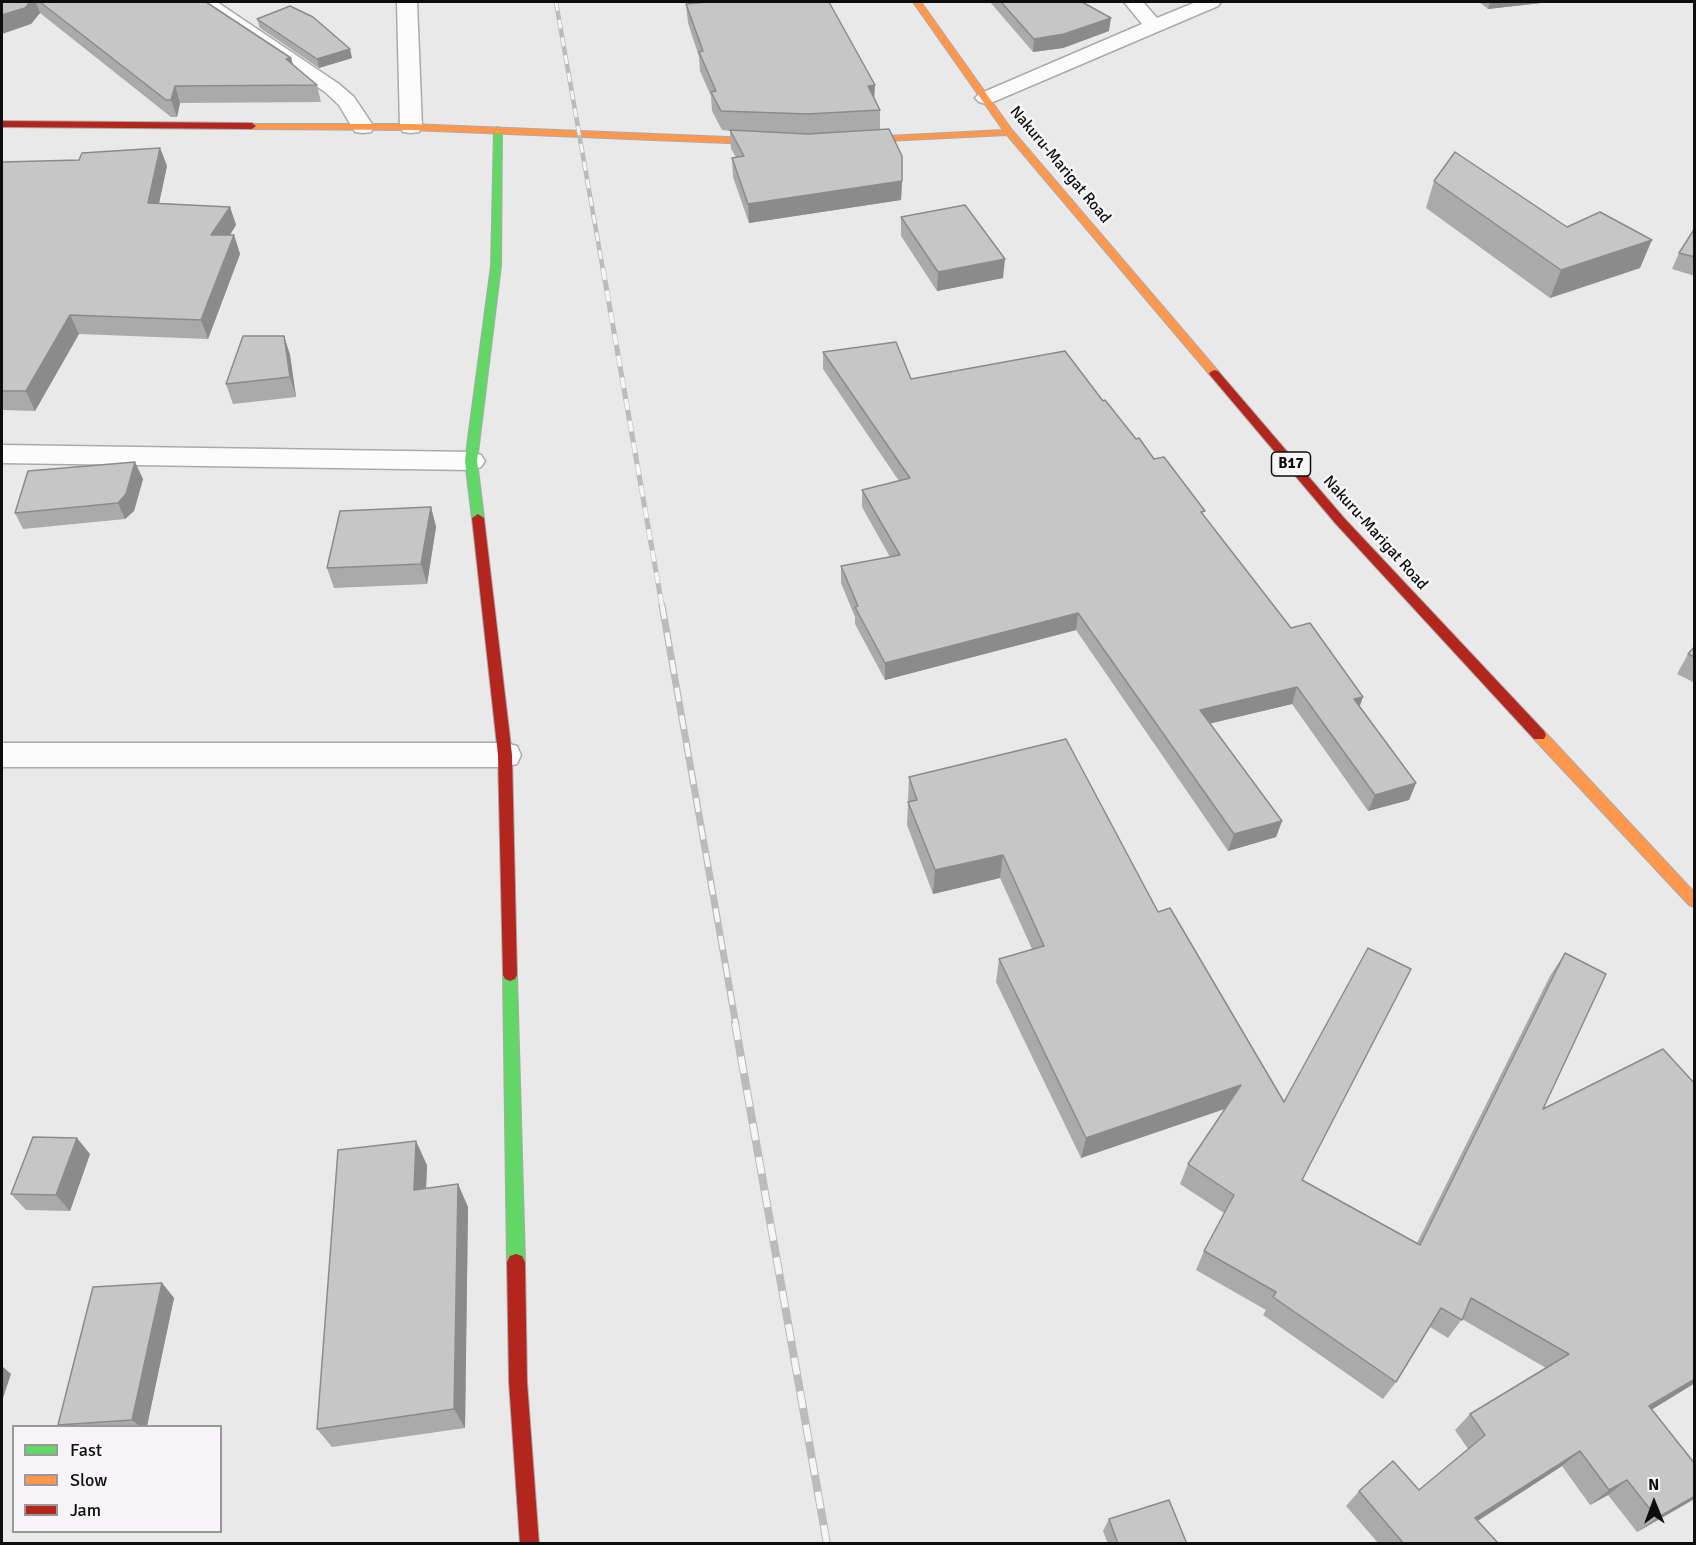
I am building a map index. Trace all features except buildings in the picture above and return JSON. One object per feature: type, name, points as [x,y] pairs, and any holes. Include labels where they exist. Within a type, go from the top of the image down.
[{"type":"street","points":[[205,2],[332,88],[347,101],[363,127]]},
{"type":"street","points":[[407,2],[411,128]]},
{"type":"street","name":"Nakuru-Marigat Road","points":[[917,2],[1008,132],[1340,521],[1695,901]]},
{"type":"street","points":[[1133,2],[1154,26]]},
{"type":"street","points":[[986,98],[1211,2]]},
{"type":"street","points":[[2,124],[411,128],[785,142]]},
{"type":"street","points":[[498,130],[496,266],[471,461],[505,755],[518,1382],[530,1544]]},
{"type":"street","points":[[830,142],[1008,132]]},
{"type":"street","points":[[2,454],[471,461]]},
{"type":"street","points":[[2,755],[505,755]]},
{"type":"railway","points":[[556,2],[603,270]]},
{"type":"railway","points":[[603,269],[662,606]]},
{"type":"railway","points":[[662,605],[736,1025]]},
{"type":"railway","points":[[735,1023],[827,1544]]},
{"type":"traffic: fast","points":[[478,518],[471,461],[496,266],[498,130]]},
{"type":"traffic: fast","points":[[510,975],[516,1262]]},
{"type":"traffic: slow","points":[[917,2],[1009,132],[1214,373]]},
{"type":"traffic: slow","points":[[252,126],[411,127],[776,142]]},
{"type":"traffic: slow","points":[[849,141],[1009,132]]},
{"type":"traffic: slow","points":[[1539,735],[1694,901]]},
{"type":"traffic: jam","points":[[2,124],[252,126]]},
{"type":"traffic: jam","points":[[1214,373],[1340,521],[1539,735]]},
{"type":"traffic: jam","points":[[478,518],[505,755],[510,975]]},
{"type":"traffic: jam","points":[[516,1262],[518,1382],[530,1544]]}]
